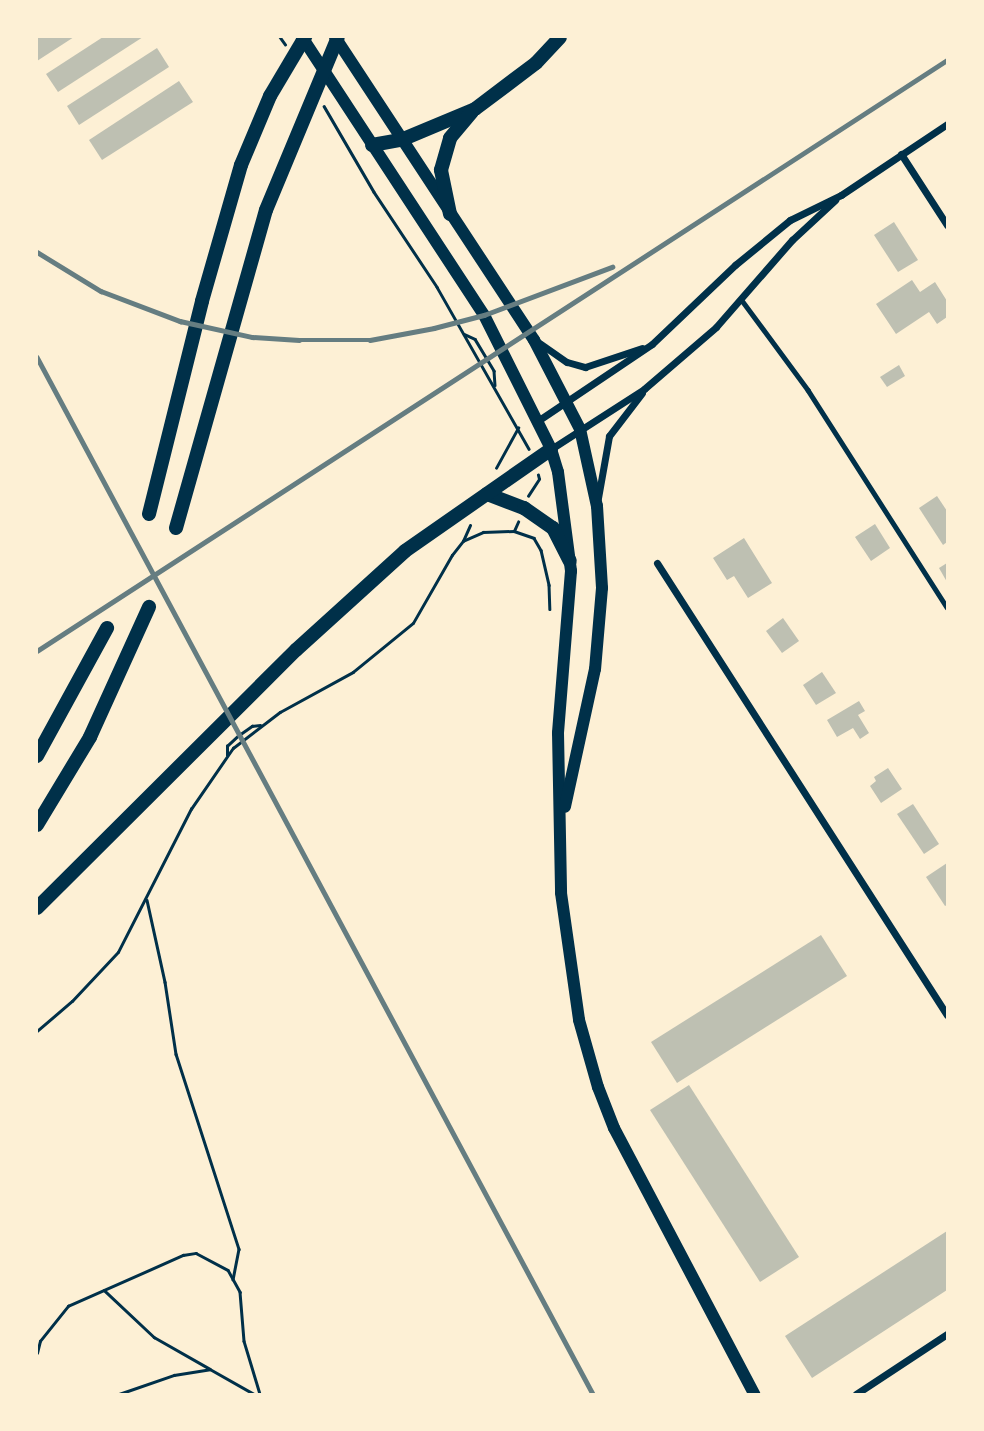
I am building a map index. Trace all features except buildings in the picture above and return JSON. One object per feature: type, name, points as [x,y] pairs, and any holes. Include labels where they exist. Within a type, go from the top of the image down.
[{"type":"highway","points":[[149,514],[202,301],[241,165],[270,96],[303,37]]},
{"type":"highway","points":[[176,528],[205,415],[265,210],[337,37]]},
{"type":"highway","points":[[450,214],[441,170],[450,138],[475,109],[536,63],[560,37]]},
{"type":"highway","points":[[372,145],[401,140],[475,109]]},
{"type":"highway","points":[[37,908],[296,650],[405,551],[551,449]]},
{"type":"highway","points":[[487,494],[524,508],[553,528],[570,561]]},
{"type":"highway","points":[[37,825],[90,737],[149,607]]},
{"type":"highway","points":[[37,756],[107,628]]},
{"type":"main road","points":[[303,37],[484,315],[539,420],[551,449],[558,472],[570,561],[558,733],[561,893],[579,1020],[598,1087],[635,1169],[754,1394]]},
{"type":"main road","points":[[337,37],[401,140],[534,340],[568,401],[580,429],[597,506],[602,588],[597,657],[561,824]]},
{"type":"street","points":[[551,449],[644,389],[716,327],[792,240],[841,195],[947,124]]},
{"type":"street","points":[[901,154],[947,225]]},
{"type":"street","points":[[539,420],[652,344],[734,265],[790,220],[841,195]]},
{"type":"street","points":[[534,340],[567,362],[585,367],[612,360],[652,344]]},
{"type":"street","points":[[597,506],[608,436],[644,389]]},
{"type":"street","points":[[657,563],[947,1015]]},
{"type":"street","points":[[856,1394],[947,1334]]},
{"type":"lane","points":[[741,299],[808,390],[947,607]]},
{"type":"path","points":[[335,123],[374,192],[464,334],[525,438],[539,479],[532,486],[514,531]]},
{"type":"path","points":[[464,334],[475,340],[494,371],[495,389]]},
{"type":"path","points":[[37,1031],[72,1001],[118,951],[191,809],[227,755],[262,725],[300,700],[353,673],[413,622],[463,541],[483,532],[514,531],[534,538],[541,550],[549,586],[550,609]]},
{"type":"path","points":[[147,898],[165,982],[176,1054],[239,1249],[233,1279]]},
{"type":"path","points":[[37,1353],[40,1341],[68,1306],[183,1255],[196,1253],[228,1270],[240,1292],[244,1341],[260,1394]]},
{"type":"path","points":[[103,1289],[154,1337],[254,1394]]},
{"type":"path","points":[[120,1394],[174,1375],[210,1369]]},
{"type":"railway","points":[[37,651],[947,60]]},
{"type":"railway","points":[[37,252],[101,291],[180,321],[252,337],[299,340],[370,340],[434,328],[484,315],[612,267]]},
{"type":"railway","points":[[37,357],[593,1394]]}]
